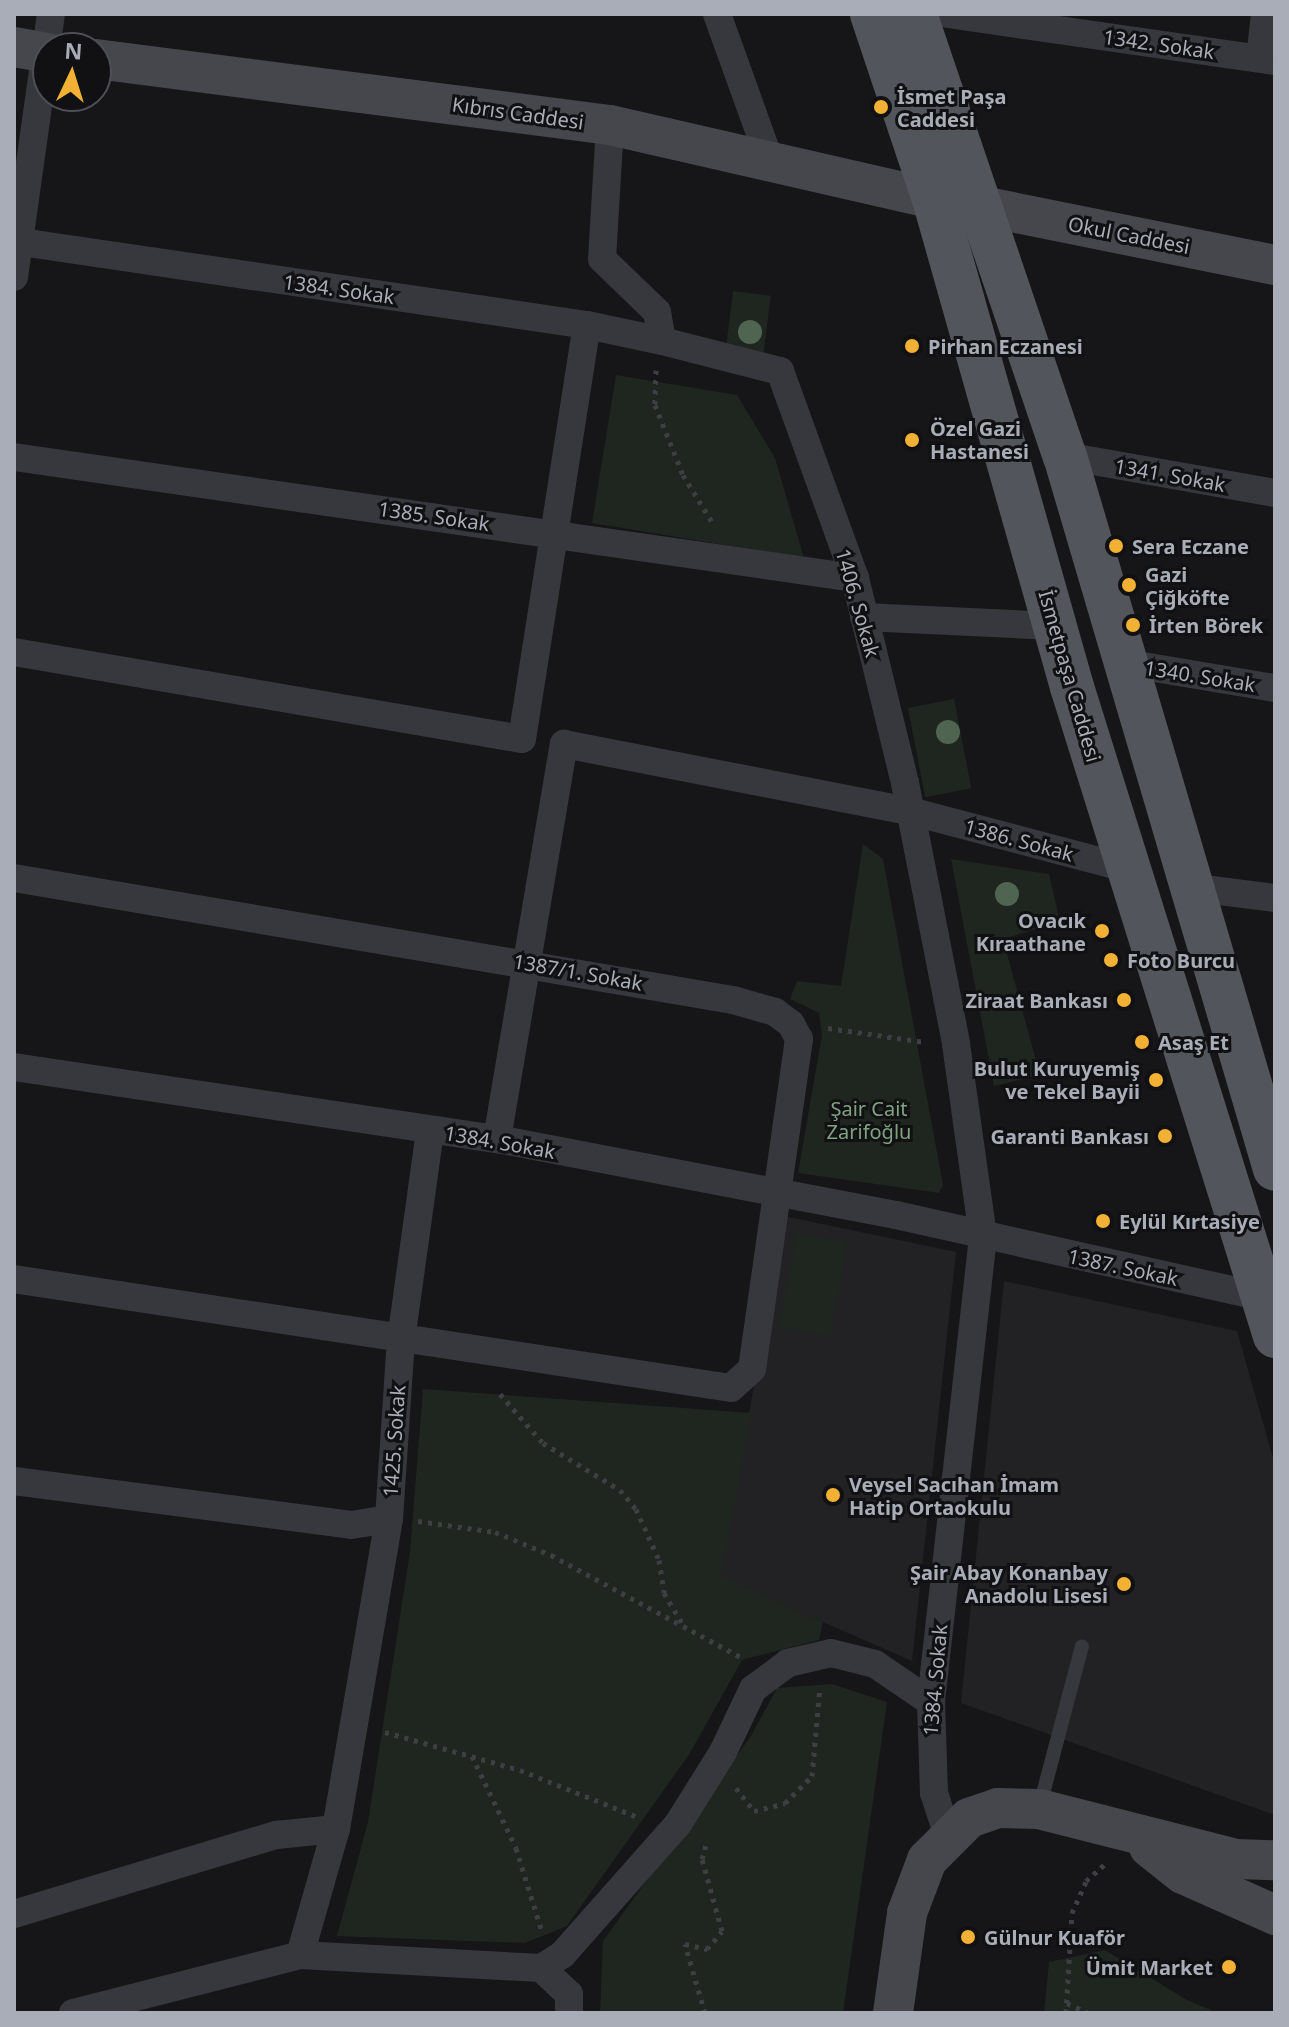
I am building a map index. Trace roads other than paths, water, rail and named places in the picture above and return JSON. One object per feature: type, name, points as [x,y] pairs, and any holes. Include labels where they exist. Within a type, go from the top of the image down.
[{"type":"main road","name":"İsmetpaşa Caddesi","points":[[872,14],[934,199],[1055,626],[1269,1316]]},
{"type":"main road","points":[[915,14],[1065,456],[1125,663],[1266,1104],[1275,1169]]},
{"type":"main road","name":"Kıbrıs Caddesi","points":[[112,61],[610,125],[934,199]]},
{"type":"main road","points":[[934,199],[982,206]]},
{"type":"main road","name":"Okul Caddesi","points":[[982,206],[1275,265]]},
{"type":"main road","points":[[893,2013],[907,1913],[927,1860],[969,1818],[998,1808],[1039,1809],[1136,1838],[1237,1859],[1275,1860]]},
{"type":"main road","points":[[1136,1838],[1183,1874],[1275,1915]]},
{"type":"street","points":[[717,14],[770,161]]},
{"type":"street","name":"1342. Sokak","points":[[948,14],[1268,60]]},
{"type":"street","points":[[1265,14],[1268,60]]},
{"type":"street","points":[[14,277],[32,112]]},
{"type":"street","points":[[610,125],[602,259],[657,312],[662,341]]},
{"type":"street","name":"1384. Sokak","points":[[17,242],[587,325],[662,341]]},
{"type":"street","points":[[522,739],[587,325]]},
{"type":"street","name":"1406. Sokak","points":[[662,341],[780,371],[855,578],[910,811],[956,1044],[980,1197]]},
{"type":"street","name":"1341. Sokak","points":[[1065,456],[1275,493]]},
{"type":"street","name":"1385. Sokak","points":[[14,457],[855,578]]},
{"type":"street","points":[[864,617],[1055,626]]},
{"type":"street","name":"1386. Sokak","points":[[14,652],[564,744],[910,811],[1129,869]]},
{"type":"street","name":"1340. Sokak","points":[[1125,663],[1275,688]]},
{"type":"street","points":[[497,1139],[564,744]]},
{"type":"street","name":"1387/1. Sokak","points":[[14,878],[525,963],[733,1000],[775,1012],[795,1030],[798,1062],[773,1195]]},
{"type":"street","points":[[1196,888],[1275,898]]},
{"type":"street","name":"1384. Sokak","points":[[14,1067],[497,1139],[773,1195],[896,1215],[983,1237]]},
{"type":"street","name":"1425. Sokak","points":[[14,1481],[351,1525],[389,1519],[401,1340],[430,1130]]},
{"type":"street","points":[[14,1279],[719,1389],[731,1388],[752,1369],[773,1195]]},
{"type":"street","name":"1384. Sokak","points":[[948,1836],[934,1793],[931,1702],[983,1237],[980,1197]]},
{"type":"street","name":"1387. Sokak","points":[[983,1237],[1269,1316]]},
{"type":"street","points":[[300,1955],[336,1829],[389,1519]]},
{"type":"street","points":[[73,2013],[300,1955],[552,1962],[670,1832],[723,1752],[753,1689],[788,1663],[831,1653],[875,1664],[931,1702]]},
{"type":"street","points":[[14,1914],[276,1835],[336,1829]]},
{"type":"street","points":[[552,1962],[569,1994],[569,2013]]},
{"type":"lane","points":[[1039,1809],[1082,1646]]},
{"type":"place","name":"İsmet Paşa Caddesi","points":[[881,107]]},
{"type":"place","name":"Pirhan Eczanesi","points":[[912,346]]},
{"type":"place","name":"Özel Gazi Hastanesi","points":[[912,440]]},
{"type":"place","name":"Sera Eczane","points":[[1116,546]]},
{"type":"place","name":"Gazi Çiğköfte","points":[[1129,585]]},
{"type":"place","name":"İrten Börek","points":[[1133,625]]},
{"type":"place","name":"Ovacık Kıraathane","points":[[1102,931]]},
{"type":"place","name":"Foto Burcu","points":[[1111,960]]},
{"type":"place","name":"Ziraat Bankası","points":[[1124,1000]]},
{"type":"place","name":"Asaş Et","points":[[1142,1042]]},
{"type":"place","name":"Bulut Kuruyemiş ve Tekel Bayii","points":[[1156,1080]]},
{"type":"place","name":"Garanti Bankası","points":[[1165,1136]]},
{"type":"place","name":"Eylül Kırtasiye","points":[[1103,1221]]},
{"type":"place","name":"Veysel Sacıhan İmam Hatip Ortaokulu","points":[[833,1495]]},
{"type":"place","name":"Şair Abay Konanbay Anadolu Lisesi","points":[[1124,1584]]},
{"type":"place","name":"Gülnur Kuaför","points":[[968,1937]]},
{"type":"place","name":"Ümit Market","points":[[1229,1967]]},
{"type":"park label","name":"Şair Cait Zarifoğlu","points":[[869,1120]]}]
